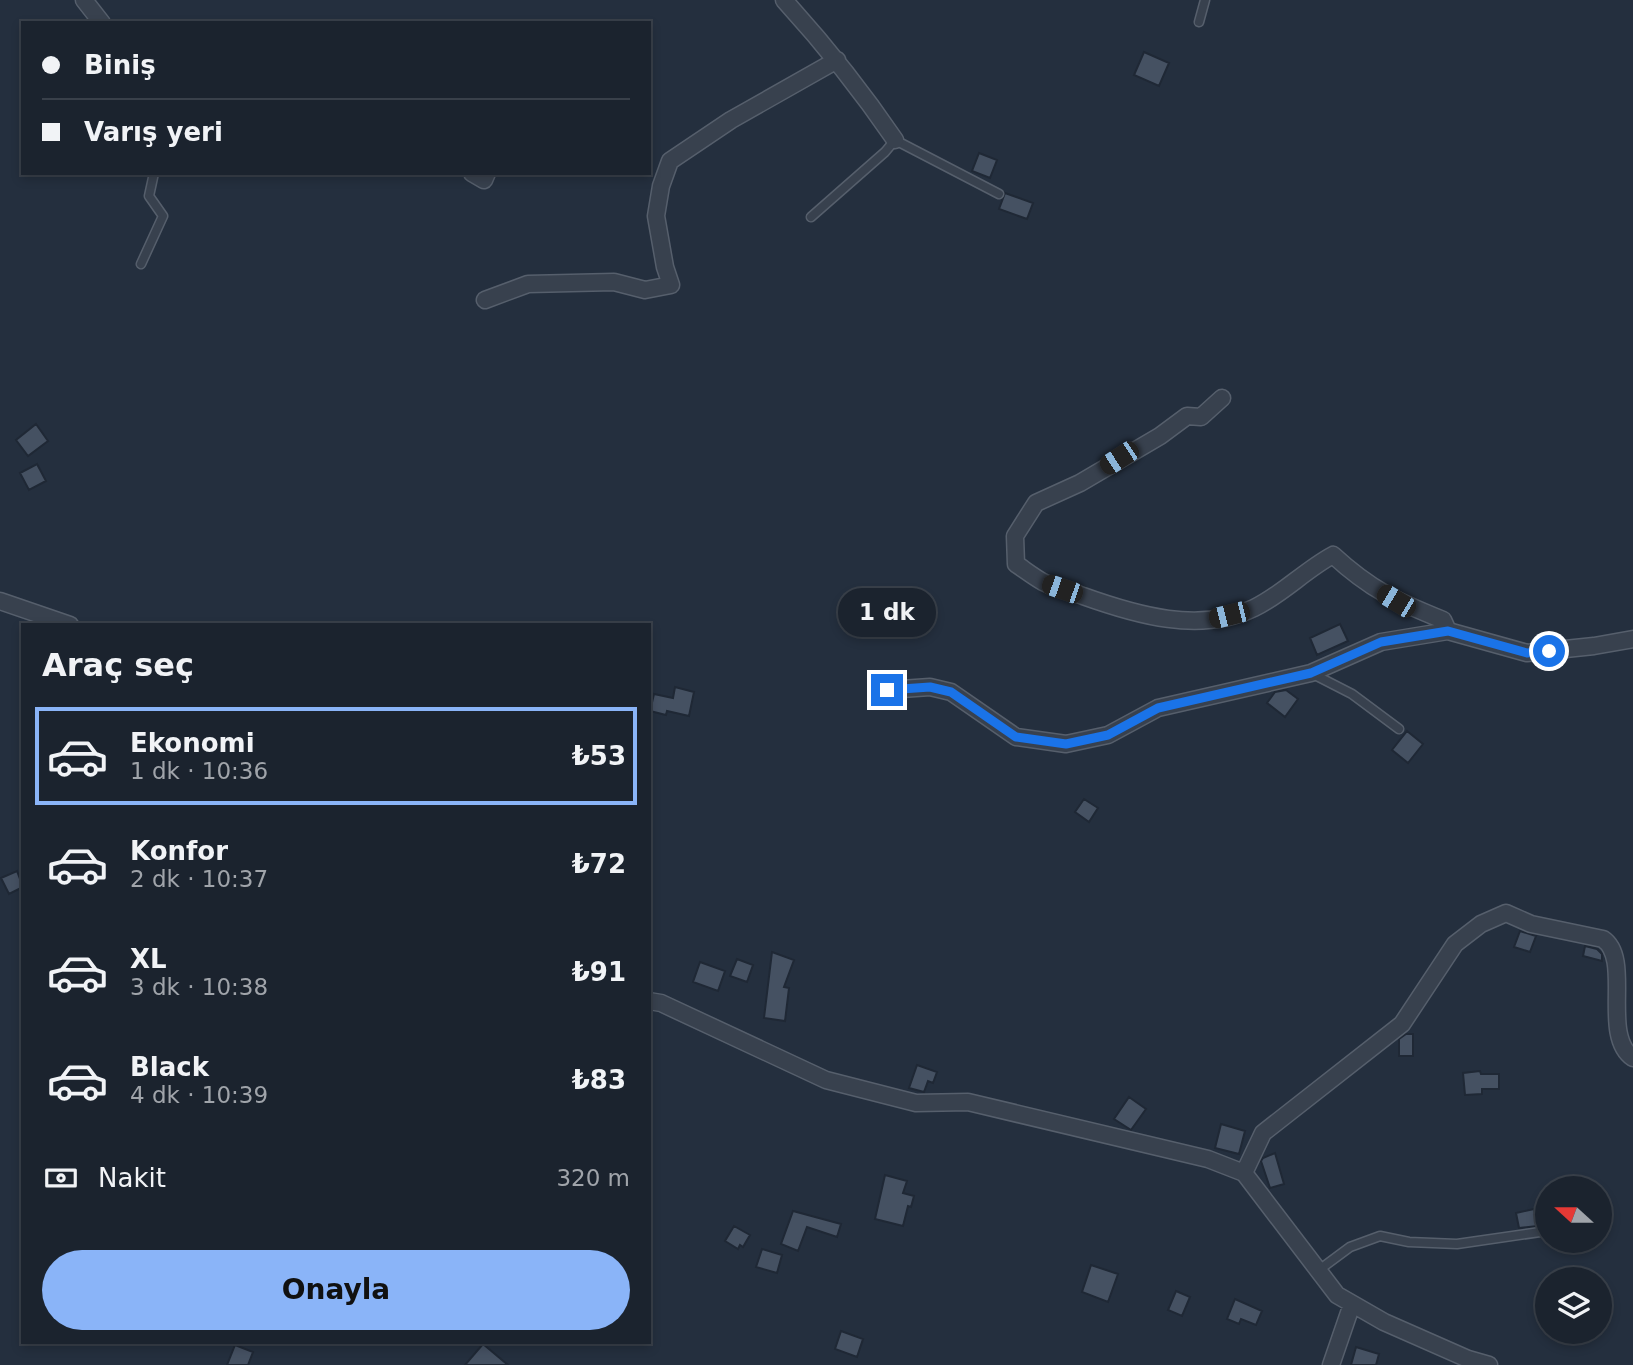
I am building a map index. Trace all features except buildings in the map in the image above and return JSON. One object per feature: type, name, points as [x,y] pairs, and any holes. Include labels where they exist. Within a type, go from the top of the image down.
[{"type":"street","points":[[83,0],[100,21]]},
{"type":"street","points":[[785,0],[837,60],[895,140]]},
{"type":"street","points":[[485,300],[528,284],[614,282],[645,289],[671,285],[656,216],[661,186],[670,161],[731,120],[837,60]]},
{"type":"street","points":[[1222,398],[1201,417],[1186,416],[1160,436],[1080,483],[1036,503],[1015,536],[1016,564],[1044,582],[1099,602],[1151,617],[1206,621],[1252,609],[1334,555],[1360,580],[1396,601],[1443,620],[1448,631]]},
{"type":"street","points":[[0,601],[64,623]]},
{"type":"street","points":[[887,690],[930,687],[951,692],[1016,737],[1066,744],[1108,735],[1158,708],[1311,673],[1381,642],[1448,631],[1527,653],[1633,639]]},
{"type":"street","points":[[1244,1173],[1264,1133],[1402,1024],[1455,944],[1481,924],[1506,913],[1531,924],[1612,943],[1620,956],[1622,1039],[1625,1053],[1633,1058]]},
{"type":"street","points":[[651,1001],[661,1003],[826,1080],[916,1103],[968,1102],[1208,1159],[1244,1173],[1338,1295],[1384,1322],[1468,1359],[1489,1365]]},
{"type":"street","points":[[1331,1365],[1352,1304]]},
{"type":"lane","points":[[1199,22],[1205,0]]},
{"type":"lane","points":[[811,217],[895,140],[999,194]]},
{"type":"lane","points":[[141,264],[163,216],[149,197],[154,175]]},
{"type":"lane","points":[[1311,673],[1352,694],[1399,729]]},
{"type":"lane","points":[[1319,1270],[1350,1247],[1380,1236],[1409,1242],[1457,1244],[1535,1233]]},
{"type":"route","points":[[887,690],[930,687],[951,692],[1016,737],[1066,744],[1108,735],[1158,708],[1311,673],[1381,642],[1448,631],[1527,653],[1549,651]]}]
